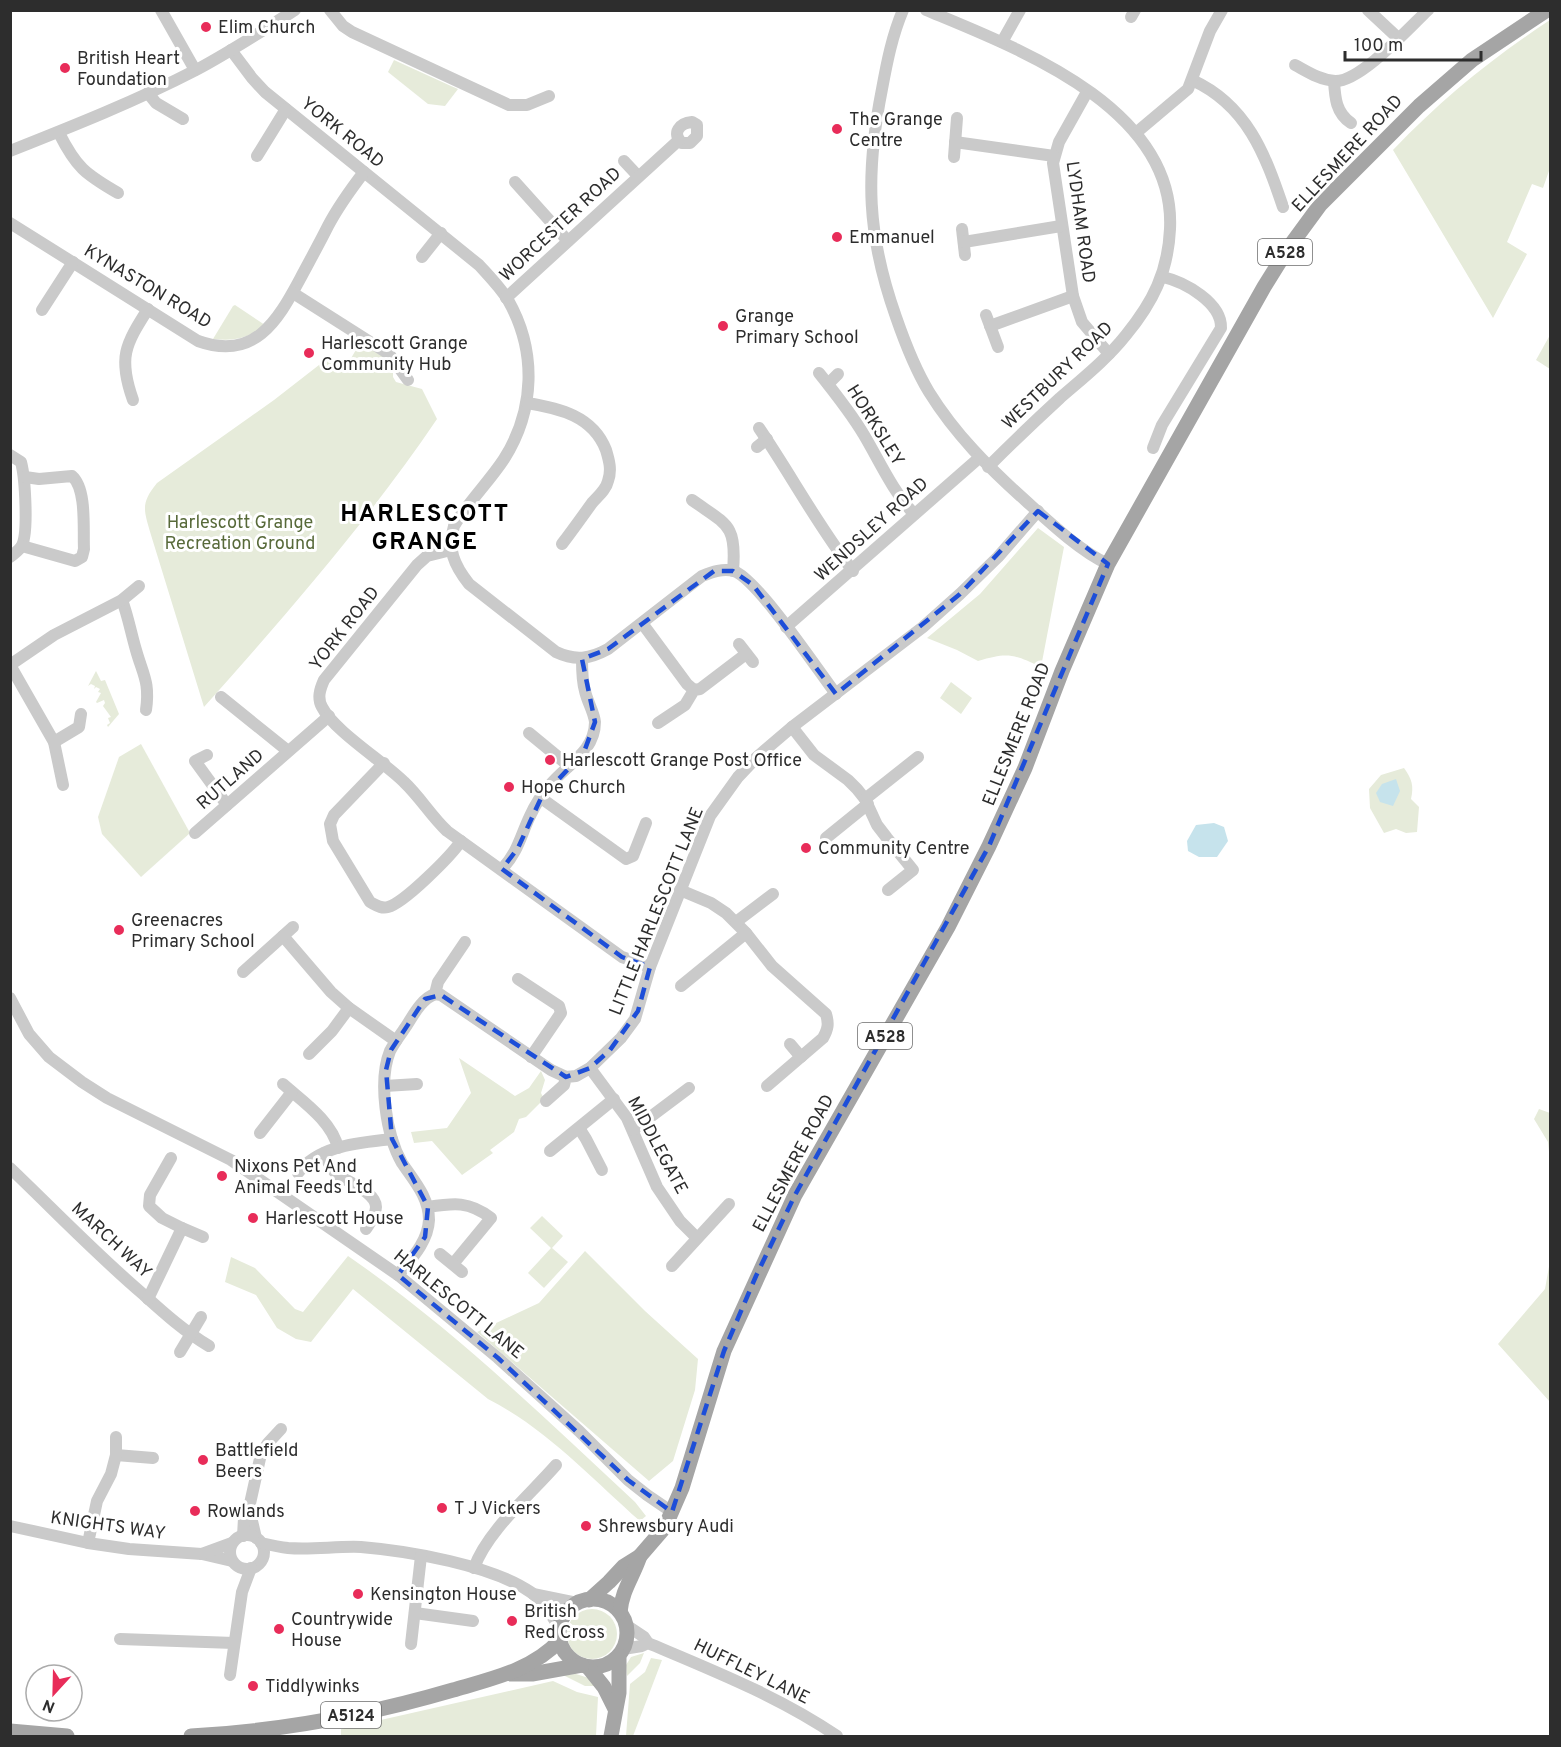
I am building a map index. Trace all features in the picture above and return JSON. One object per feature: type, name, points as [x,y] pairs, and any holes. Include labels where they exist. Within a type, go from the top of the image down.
[{"type":"main road","name":"ELLESMERE ROAD","points":[[583,1601],[609,1582],[624,1566],[640,1556],[656,1539],[672,1512],[682,1488],[724,1351],[795,1195],[948,927],[1025,768],[1062,671],[1108,564],[1258,297],[1287,250],[1320,206],[1419,106],[1473,60],[1547,10]]},
{"type":"main road","name":"ELLESMERE ROAD","points":[[623,1619],[624,1589],[635,1572],[640,1556]]},
{"type":"main road","points":[[585,1666],[610,1663],[621,1652],[626,1641],[623,1619],[612,1605],[601,1600],[583,1601],[569,1610],[562,1619],[560,1635],[568,1656],[585,1666],[604,1687],[615,1709]]},
{"type":"main road","name":"A5124","points":[[191,1737],[284,1728],[397,1707],[507,1674],[543,1656],[560,1635]]},
{"type":"main road","points":[[612,1737],[615,1709],[620,1693],[621,1652]]},
{"type":"main road","name":"A5124","points":[[507,1674],[532,1674],[585,1666]]},
{"type":"main road","points":[[10,1731],[67,1737]]},
{"type":"street","points":[[161,10],[195,70]]},
{"type":"street","points":[[10,151],[59,133],[195,70],[295,10]]},
{"type":"street","points":[[330,10],[334,18],[352,32],[509,105],[527,105],[549,96]]},
{"type":"street","points":[[903,10],[888,55],[874,135],[870,180],[876,250],[892,307],[916,367],[929,393],[946,417],[984,462],[1038,511],[1094,557],[1108,564]]},
{"type":"street","name":"WESTBURY ROAD","points":[[926,10],[1033,57],[1112,109],[1137,132],[1156,164],[1170,203],[1170,245],[1163,277],[1131,328],[1109,354],[984,462]]},
{"type":"street","points":[[1002,42],[1020,10]]},
{"type":"street","points":[[1137,132],[1181,97],[1192,80],[1210,31],[1222,10]]},
{"type":"street","points":[[1368,10],[1398,38]]},
{"type":"street","points":[[1295,65],[1310,68],[1322,79],[1343,80],[1357,74],[1428,10]]},
{"type":"street","name":"YORK ROAD","points":[[231,50],[252,78],[286,109],[479,265],[506,298],[515,314],[526,349],[529,382],[526,403],[519,429],[507,454],[454,526],[451,550],[427,556],[417,565],[324,680],[319,697],[321,706],[340,729],[406,784],[435,819],[461,841],[622,957],[650,967]]},
{"type":"street","points":[[1192,80],[1204,85],[1237,111],[1262,148],[1272,192],[1283,207]]},
{"type":"street","points":[[1334,81],[1335,95],[1343,123]]},
{"type":"street","name":"LYDHAM ROAD","points":[[1087,92],[1059,142],[1053,163],[1073,296],[1082,322],[1109,354]]},
{"type":"street","points":[[148,93],[156,103],[183,119]]},
{"type":"street","points":[[257,156],[286,109]]},
{"type":"street","points":[[954,157],[957,118]]},
{"type":"street","points":[[59,133],[72,158],[86,174],[118,193]]},
{"type":"street","name":"WORCESTER ROAD","points":[[506,298],[678,140]]},
{"type":"street","points":[[955,142],[1054,156]]},
{"type":"street","name":"WORCESTER ROAD","points":[[624,160],[639,176]]},
{"type":"street","name":"KYNASTON ROAD","points":[[10,223],[198,341],[212,345],[236,345],[258,336],[276,321],[330,222],[364,172]]},
{"type":"street","points":[[515,182],[568,241]]},
{"type":"street","points":[[964,242],[1061,225]]},
{"type":"street","points":[[422,257],[441,233]]},
{"type":"street","points":[[42,310],[73,262]]},
{"type":"street","points":[[1152,439],[1221,328],[1218,312],[1197,293],[1184,284],[1163,277]]},
{"type":"street","points":[[293,293],[389,354],[401,376]]},
{"type":"street","points":[[998,347],[988,321],[1073,296]]},
{"type":"street","points":[[133,400],[125,378],[124,362],[132,334],[148,309]]},
{"type":"street","name":"HORKSLEY","points":[[819,373],[864,435],[899,498],[914,514]]},
{"type":"street","name":"HORKSLEY","points":[[828,384],[838,374]]},
{"type":"street","points":[[526,403],[553,407],[573,414],[588,425],[602,440],[608,456],[611,469],[608,481],[562,544]]},
{"type":"street","points":[[759,428],[762,443],[787,469],[827,537],[853,571]]},
{"type":"street","points":[[10,455],[21,462],[25,477],[25,536],[22,546],[10,557]]},
{"type":"street","name":"WENDSLEY ROAD","points":[[786,627],[853,571],[914,514],[984,462]]},
{"type":"street","points":[[22,546],[75,561],[82,557],[84,549],[81,493],[78,482],[72,476],[39,479],[25,477]]},
{"type":"street","points":[[692,500],[717,516],[730,530],[734,549],[733,571]]},
{"type":"street","name":"LITTLE HARLESCOTT LANE","points":[[566,1077],[576,1076],[590,1068],[621,1038],[635,1019],[650,967],[680,890],[711,816],[724,794],[757,757],[923,627],[960,594],[1038,511]]},
{"type":"street","points":[[451,550],[460,574],[481,595],[556,652],[568,658],[582,659],[597,655],[702,576],[714,571],[733,571],[753,585],[836,694]]},
{"type":"street","points":[[63,785],[54,742],[10,665],[54,635],[122,600],[139,586]]},
{"type":"street","points":[[122,600],[129,618],[136,651],[147,680],[146,710]]},
{"type":"street","points":[[642,623],[687,684],[694,690]]},
{"type":"street","points":[[658,723],[684,705],[694,690],[700,689],[746,653]]},
{"type":"street","points":[[502,869],[512,859],[528,818],[551,783],[584,752],[592,739],[595,723],[585,693],[582,659]]},
{"type":"street","name":"RUTLAND","points":[[221,698],[288,751]]},
{"type":"street","name":"RUTLAND","points":[[195,833],[329,716]]},
{"type":"street","points":[[54,742],[82,723]]},
{"type":"street","points":[[792,728],[814,755],[848,780],[866,802],[877,825],[913,870],[888,890]]},
{"type":"street","points":[[529,733],[569,766]]},
{"type":"street","points":[[207,755],[191,763],[228,805]]},
{"type":"street","points":[[826,838],[918,757]]},
{"type":"street","points":[[384,764],[334,815],[330,824],[333,841],[370,902],[378,907],[388,907],[397,902],[438,868],[461,841]]},
{"type":"street","points":[[541,798],[626,859],[633,856],[646,823]]},
{"type":"street","points":[[680,890],[711,903],[736,922],[772,966],[826,1014],[828,1030],[823,1038],[767,1086]]},
{"type":"street","points":[[736,922],[773,894]]},
{"type":"street","points":[[243,972],[293,927]]},
{"type":"street","points":[[681,986],[746,933]]},
{"type":"street","points":[[284,936],[331,992],[349,1008],[396,1041]]},
{"type":"street","points":[[435,994],[438,982],[465,949]]},
{"type":"street","points":[[520,985],[559,1006],[561,1013],[531,1057]]},
{"type":"street","points":[[398,1275],[425,1237],[429,1222],[428,1207],[422,1192],[401,1161],[392,1139],[385,1086],[388,1060],[396,1041],[425,999],[435,994],[441,995],[531,1057],[566,1077],[564,1085],[546,1101]]},
{"type":"street","name":"HARLESCOTT LANE","points":[[10,998],[29,1034],[49,1058],[82,1082],[146,1118],[231,1160],[398,1275],[498,1358],[579,1431],[628,1480],[672,1512]]},
{"type":"street","points":[[309,1054],[332,1031],[349,1008]]},
{"type":"street","points":[[790,1044],[801,1057]]},
{"type":"street","name":"MIDDLEGATE","points":[[590,1068],[614,1099],[633,1130],[657,1186],[680,1221],[697,1238]]},
{"type":"street","points":[[385,1086],[417,1084]]},
{"type":"street","points":[[260,1133],[287,1088],[332,1132],[338,1148]]},
{"type":"street","points":[[633,1130],[689,1088]]},
{"type":"street","points":[[550,1150],[614,1099]]},
{"type":"street","points":[[579,1128],[602,1170]]},
{"type":"street","points":[[298,1173],[305,1164],[324,1153],[355,1143],[392,1139]]},
{"type":"street","points":[[324,1153],[334,1171],[360,1187],[374,1201],[376,1206],[374,1214],[366,1229]]},
{"type":"street","points":[[171,1158],[150,1196],[149,1206],[182,1228],[203,1237]]},
{"type":"street","name":"MARCH WAY","points":[[10,1168],[99,1256],[174,1323],[209,1346]]},
{"type":"street","points":[[428,1207],[452,1203],[466,1205],[478,1209],[491,1218],[458,1268],[440,1254]]},
{"type":"street","points":[[672,1266],[729,1204]]},
{"type":"street","points":[[148,1299],[182,1228]]},
{"type":"street","points":[[180,1352],[201,1317]]},
{"type":"street","points":[[230,1675],[242,1592],[242,1566],[230,1552],[238,1539],[249,1509],[261,1454],[281,1429]]},
{"type":"street","points":[[88,1543],[97,1501],[109,1480],[116,1455],[116,1437]]},
{"type":"street","points":[[116,1455],[153,1458]]},
{"type":"street","points":[[474,1568],[489,1539],[556,1465]]},
{"type":"street","points":[[249,1509],[262,1558]]},
{"type":"street","name":"KNIGHTS WAY","points":[[10,1526],[88,1543],[129,1549],[202,1554],[242,1566],[258,1564],[262,1558],[288,1548]]},
{"type":"street","name":"KNIGHTS WAY","points":[[202,1554],[238,1539],[288,1548],[361,1548],[421,1556],[474,1568],[509,1581],[533,1594],[545,1606],[560,1635]]},
{"type":"street","points":[[411,1644],[421,1556]]},
{"type":"street","name":"KNIGHTS WAY","points":[[533,1594],[583,1601]]},
{"type":"street","points":[[415,1614],[473,1621]]},
{"type":"street","name":"HUFFLEY LANE","points":[[623,1619],[648,1643],[704,1666],[816,1722],[837,1737]]},
{"type":"street","points":[[120,1639],[234,1643]]},
{"type":"street","points":[[621,1652],[648,1643]]},
{"type":"highlighted area","points":[[1038,511],[1108,564],[989,846],[795,1195],[756,1276],[724,1351],[672,1512],[628,1480],[498,1358],[398,1275],[425,1237],[428,1207],[392,1139],[386,1070],[391,1050],[425,999],[441,995],[566,1077],[590,1068],[610,1050],[638,1011],[650,967],[622,957],[502,869],[518,848],[541,798],[584,752],[595,722],[582,659],[608,649],[714,571],[733,571],[753,585],[836,694],[960,594]]},
{"type":"green space","points":[[1550,20],[1550,168],[1543,188],[1532,184],[1507,242],[1527,254],[1493,318],[1393,150],[1468,80]]},
{"type":"green space","points":[[394,60],[458,89],[445,106],[428,104],[388,72]]},
{"type":"green space","points":[[235,305],[265,325],[240,338],[213,339],[233,306]]},
{"type":"green space","points":[[1550,335],[1550,369],[1536,360]]},
{"type":"green space","name":"Harlescott Grange Recreation Ground","points":[[361,341],[393,361],[393,377],[396,382],[422,389],[437,419],[355,531],[204,707],[147,519],[145,508],[148,496],[157,483],[274,400],[328,358],[346,367]]},
{"type":"green space","points":[[1038,528],[1064,547],[1041,667],[1024,659],[1010,656],[997,656],[978,661],[927,638],[980,594]]},
{"type":"green space","points":[[96,671],[101,681],[105,680],[119,714],[108,727],[110,723],[108,718],[111,717],[103,706],[104,700],[96,702],[101,693],[98,692],[100,689],[96,687],[94,689],[95,686],[91,684],[88,686]]},
{"type":"green space","points":[[951,682],[972,698],[961,714],[940,698]]},
{"type":"green space","points":[[141,744],[190,833],[141,877],[102,834],[98,817],[119,757]]},
{"type":"green space","points":[[1404,768],[1412,783],[1411,799],[1419,807],[1417,832],[1406,833],[1396,829],[1384,833],[1370,808],[1369,789],[1381,775]]},
{"type":"green space","points":[[459,1058],[515,1096],[529,1088],[541,1071],[545,1080],[541,1093],[544,1099],[526,1117],[519,1119],[514,1132],[490,1150],[493,1153],[462,1175],[432,1141],[414,1143],[411,1132],[447,1128],[471,1093]]},
{"type":"green space","points":[[1539,1109],[1550,1113],[1550,1162],[1548,1142],[1534,1119]]},
{"type":"green space","points":[[542,1216],[563,1236],[552,1248],[568,1262],[544,1288],[528,1273],[551,1248],[530,1228]]},
{"type":"green space","points":[[585,1251],[645,1311],[698,1359],[695,1390],[673,1461],[649,1481],[477,1332],[539,1303]]},
{"type":"green space","points":[[348,1256],[423,1312],[496,1373],[635,1502],[646,1516],[640,1521],[549,1439],[488,1399],[353,1289],[311,1342],[296,1339],[277,1328],[256,1295],[225,1282],[231,1257],[255,1268],[295,1309],[303,1312]]},
{"type":"green space","points":[[1550,1261],[1550,1402],[1498,1344],[1545,1289]]},
{"type":"green space","points":[[587,1609],[597,1609],[610,1616],[617,1629],[617,1639],[610,1652],[597,1659],[587,1659],[578,1655],[571,1648],[567,1639],[567,1629],[571,1620],[578,1613]]},
{"type":"green space","points":[[644,1653],[640,1663],[627,1676],[626,1665],[631,1657]]},
{"type":"green space","points":[[651,1658],[662,1660],[633,1736],[626,1736],[630,1684],[645,1672]]},
{"type":"green space","points":[[576,1674],[592,1679],[599,1686],[585,1686],[563,1675]]},
{"type":"green space","points":[[553,1681],[577,1692],[598,1697],[596,1736],[341,1736],[341,1729]]},
{"type":"water","points":[[1396,779],[1400,791],[1393,806],[1380,802],[1376,793],[1382,784]]},
{"type":"water","points":[[1214,823],[1224,827],[1228,841],[1217,857],[1199,857],[1188,851],[1187,841],[1196,825]]},
{"type":"place","name":"Elim Church","points":[[206,27]]},
{"type":"place","name":"British Heart Foundation","points":[[65,68]]},
{"type":"place","name":"The Grange Centre","points":[[837,129]]},
{"type":"place","name":"Emmanuel","points":[[837,237]]},
{"type":"place","name":"Grange Primary School","points":[[723,326]]},
{"type":"place","name":"Harlescott Grange Community Hub","points":[[309,353]]},
{"type":"place","name":"Harlescott Grange Post Office","points":[[550,760]]},
{"type":"place","name":"Hope Church","points":[[509,787]]},
{"type":"place","name":"Community Centre","points":[[806,848]]},
{"type":"place","name":"Greenacres Primary School","points":[[119,930]]},
{"type":"place","name":"Nixons Pet And Animal Feeds Ltd","points":[[222,1176]]},
{"type":"place","name":"Harlescott House","points":[[253,1218]]},
{"type":"place","name":"Battlefield Beers","points":[[203,1460]]},
{"type":"place","name":"T J Vickers","points":[[442,1508]]},
{"type":"place","name":"Rowlands","points":[[195,1511]]},
{"type":"place","name":"Shrewsbury Audi","points":[[586,1526]]},
{"type":"place","name":"Kensington House","points":[[358,1594]]},
{"type":"place","name":"British Red Cross","points":[[512,1621]]},
{"type":"place","name":"Countrywide House","points":[[279,1629]]},
{"type":"place","name":"Tiddlywinks","points":[[253,1686]]},
{"type":"district","name":"HARLESCOTT GRANGE","points":[[425,527]]}]
